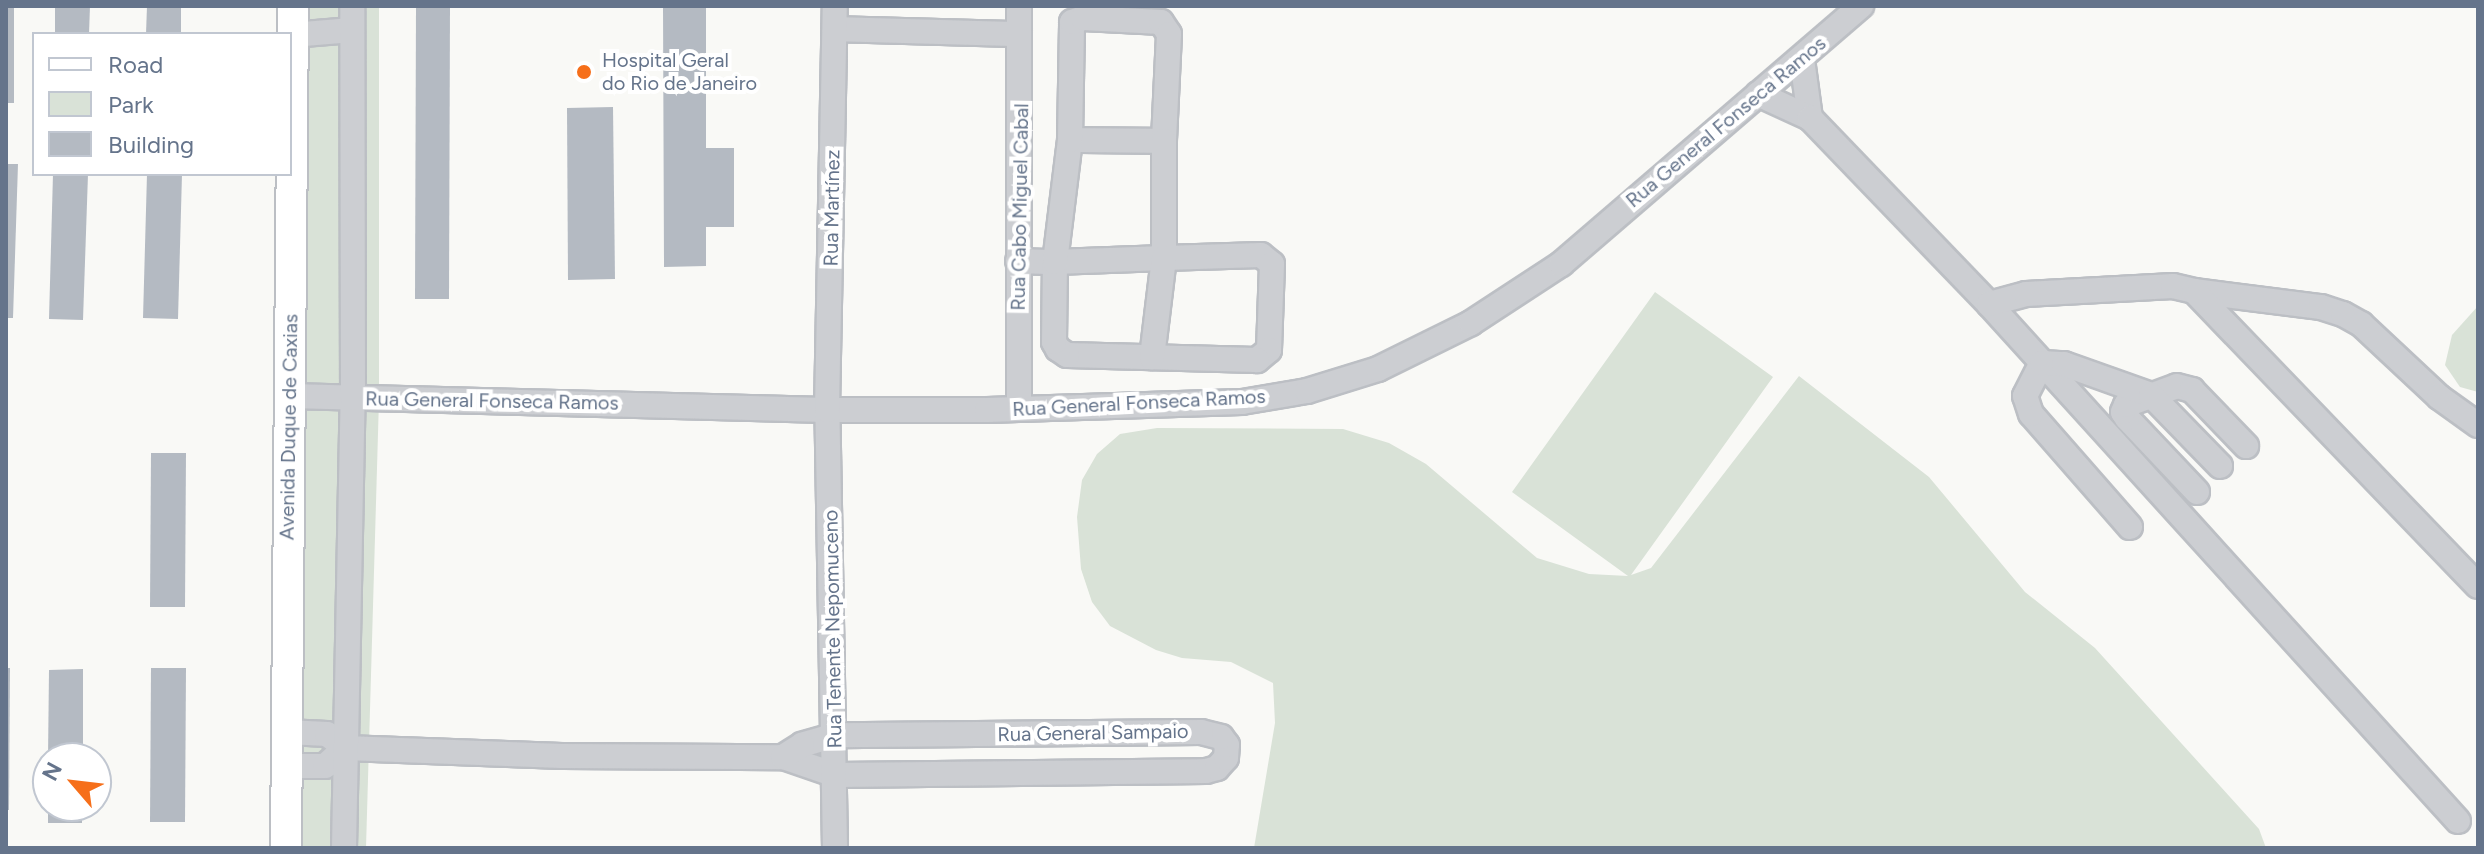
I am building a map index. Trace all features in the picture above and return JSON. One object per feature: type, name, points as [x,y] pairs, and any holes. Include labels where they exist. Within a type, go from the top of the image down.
[{"type":"main road","name":"Avenida Duque de Caxias","points":[[286,848],[291,176]]},
{"type":"street","name":"Rua Cabo Miguel Cabal","points":[[1019,6],[1019,408]]},
{"type":"street","name":"Rua General Fonseca Ramos","points":[[290,396],[827,410],[1242,402],[1307,391],[1378,369],[1471,323],[1561,264],[1861,6]]},
{"type":"street","points":[[292,20],[352,18],[353,398],[344,848]]},
{"type":"street","points":[[835,18],[1019,34]]},
{"type":"street","name":"Rua Martínez","points":[[827,410],[835,18]]},
{"type":"street","points":[[1018,261],[1055,262],[1164,258],[1261,255],[1269,259],[1269,350],[1257,360],[1067,355],[1054,342],[1055,262],[1070,140],[1072,22],[1083,18],[1161,22],[1168,28],[1164,258],[1152,357]]},
{"type":"street","points":[[1802,59],[1810,118]]},
{"type":"street","points":[[1758,94],[1810,118],[1989,304],[2458,821]]},
{"type":"street","points":[[1070,140],[1164,141]]},
{"type":"street","points":[[1989,304],[2026,294],[2173,286],[2321,307],[2361,324],[2439,397],[2478,425]]},
{"type":"street","points":[[2194,291],[2478,586]]},
{"type":"street","points":[[2042,363],[2064,364],[2151,395],[2220,466]]},
{"type":"street","points":[[2042,363],[2025,396],[2031,414],[2130,527]]},
{"type":"street","points":[[2197,492],[2123,412],[2126,405],[2177,386],[2192,390],[2246,446]]},
{"type":"street","name":"Rua Tenente Nepomuceno","points":[[827,410],[836,735],[835,848]]},
{"type":"street","name":"Rua General Sampaio","points":[[287,732],[327,734],[345,748],[562,756],[783,757],[836,775],[1206,771],[1217,768],[1226,758],[1227,745],[1221,737],[1201,732],[836,735],[802,745],[783,757]]},
{"type":"street","points":[[1025,773],[1028,733]]},
{"type":"street","points":[[287,766],[325,766],[345,748]]},
{"type":"green space","points":[[287,6],[379,6],[379,399],[366,848],[281,848],[286,176],[292,176],[292,32],[287,32]]},
{"type":"green space","points":[[1655,292],[1773,377],[1631,575],[1651,568],[1799,376],[1929,477],[2025,592],[2095,648],[2259,829],[2266,848],[1254,848],[1275,723],[1273,683],[1231,662],[1182,658],[1156,650],[1110,626],[1092,602],[1081,569],[1077,517],[1082,480],[1097,454],[1120,434],[1157,428],[1343,429],[1389,443],[1426,464],[1537,558],[1589,574],[1628,576],[1512,492]]},
{"type":"green space","points":[[2478,306],[2478,392],[2460,387],[2445,365],[2452,335]]},
{"type":"building","points":[[6,6],[14,6],[14,103],[6,103]]},
{"type":"building","points":[[55,6],[90,6],[89,32],[55,32]]},
{"type":"building","points":[[147,6],[181,6],[181,32],[146,32]]},
{"type":"building","points":[[416,6],[450,6],[449,299],[415,299]]},
{"type":"building","points":[[663,6],[706,6],[706,148],[734,148],[734,227],[706,227],[706,266],[664,267]]},
{"type":"building","points":[[613,107],[615,279],[568,280],[567,108]]},
{"type":"building","points":[[6,164],[18,164],[13,318],[6,318]]},
{"type":"building","points":[[53,176],[88,176],[83,320],[49,319]]},
{"type":"building","points":[[147,176],[182,176],[178,319],[143,318]]},
{"type":"building","points":[[151,453],[186,453],[185,607],[150,607]]},
{"type":"building","points":[[6,668],[10,668],[9,810],[6,810]]},
{"type":"building","points":[[151,668],[186,668],[185,822],[150,822]]},
{"type":"building","points":[[83,669],[83,742],[48,742],[49,670]]},
{"type":"place","name":"Hospital Geral do Rio de Janeiro","points":[[584,72]]}]
